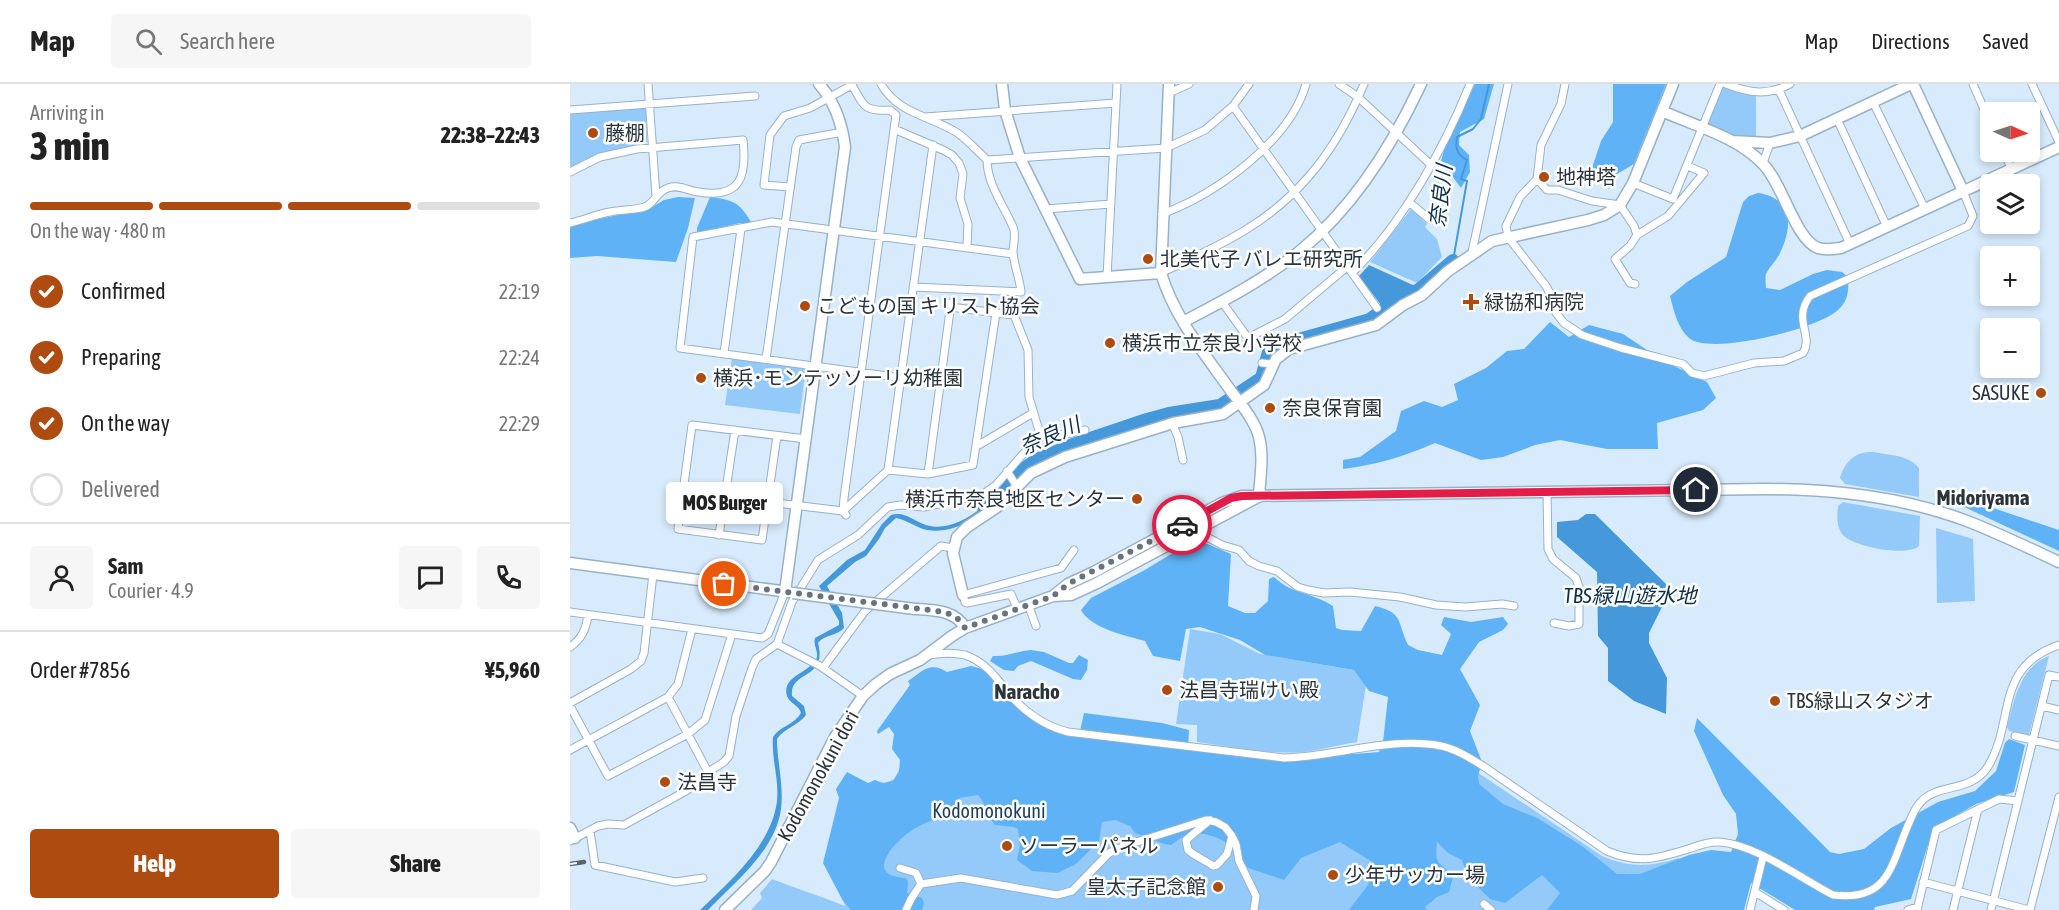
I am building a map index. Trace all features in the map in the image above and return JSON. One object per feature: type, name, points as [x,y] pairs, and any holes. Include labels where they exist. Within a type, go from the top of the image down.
[{"type":"street","points":[[648,84],[657,196]]},
{"type":"street","points":[[570,612],[762,638],[768,634],[789,592],[796,506],[845,147],[837,112],[830,97],[819,84]]},
{"type":"street","points":[[881,84],[896,102],[956,132],[987,160],[1166,147],[1205,130],[1233,106],[1249,84]]},
{"type":"street","points":[[1002,84],[1005,110],[1020,158],[1080,279],[1161,273],[1250,227],[1296,192],[1330,151],[1364,84]]},
{"type":"street","points":[[1107,277],[1117,84]]},
{"type":"street","points":[[1189,84],[1169,89],[1161,273],[1170,299],[1183,322],[1237,399],[1259,436],[1261,459],[1259,497]]},
{"type":"street","points":[[1162,214],[1224,182],[1263,148],[1292,118],[1302,99],[1306,84]]},
{"type":"street","points":[[1339,84],[1358,97],[1397,131],[1430,164]]},
{"type":"street","points":[[1183,322],[1222,302],[1272,271],[1301,250],[1343,210],[1368,177],[1397,131],[1421,84]]},
{"type":"street","points":[[1222,302],[1248,339],[1285,319],[1373,253],[1409,202],[1455,117],[1470,84]]},
{"type":"street","points":[[1471,257],[1508,84]]},
{"type":"street","points":[[1565,84],[1561,104],[1541,145],[1536,179],[1520,197],[1509,218],[1506,226],[1508,237],[1546,286],[1553,299],[1556,313],[1573,330],[1621,348],[1683,364],[1692,373],[1704,376],[1755,363],[1784,361],[1803,353],[1807,344],[1802,315],[1804,305],[1810,296],[1968,225],[1973,216],[1912,84],[1800,136],[1770,143],[1732,141]]},
{"type":"street","points":[[1017,608],[1011,594],[965,602],[953,559],[953,548],[957,537],[962,532],[997,507],[1031,473],[1065,457],[1172,423],[1216,416],[1237,399],[1267,382],[1268,364],[1281,354],[1289,349],[1376,325],[1403,305],[1422,296],[1448,271],[1492,241],[1604,215],[1620,205],[1633,183],[1673,84]]},
{"type":"street","points":[[1633,183],[1673,199],[1720,84]]},
{"type":"street","points":[[1726,84],[1759,93],[1779,90],[1790,84]]},
{"type":"street","points":[[1973,84],[1981,102]]},
{"type":"street","points":[[1662,111],[1732,141],[1763,163],[1775,179],[1799,230],[1810,243],[1818,248],[1840,249],[2059,145],[2032,84]]},
{"type":"street","points":[[790,187],[764,185],[770,135],[784,116],[810,108],[852,85],[864,107],[873,111],[890,110],[896,115],[844,513]]},
{"type":"street","points":[[1779,90],[1850,244]]},
{"type":"street","points":[[570,110],[755,96]]},
{"type":"street","points":[[1874,102],[1924,209]]},
{"type":"street","points":[[922,117],[1116,103]]},
{"type":"street","points":[[1233,106],[1377,308]]},
{"type":"street","points":[[1837,119],[1887,226]]},
{"type":"street","points":[[894,129],[933,145],[952,155],[959,163],[963,174],[960,198],[968,224],[967,247]]},
{"type":"street","points":[[766,359],[796,147],[799,140],[843,132]]},
{"type":"street","points":[[570,172],[600,158],[653,146],[743,140],[745,154],[742,176],[724,194],[696,192],[674,186],[661,191],[645,207],[608,212],[570,223]]},
{"type":"street","points":[[1763,163],[1770,143]]},
{"type":"street","points":[[844,513],[888,470],[933,145]]},
{"type":"street","points":[[952,299],[1021,292],[1013,254],[1014,229],[1004,211],[987,168],[987,160]]},
{"type":"street","points":[[2009,162],[2012,168]]},
{"type":"street","points":[[1635,284],[1630,283],[1615,259],[1630,246],[1637,235],[1668,216],[1704,173],[1688,166]]},
{"type":"street","points":[[1536,179],[1548,190],[1558,190],[1592,201],[1620,205],[1635,226],[1637,235]]},
{"type":"street","points":[[1409,202],[1429,219]]},
{"type":"street","points":[[1046,209],[1111,204]]},
{"type":"street","points":[[940,383],[680,348],[693,237],[772,222],[1013,254]]},
{"type":"street","points":[[724,353],[741,229]]},
{"type":"street","points":[[572,836],[590,834],[608,824],[624,825],[686,791],[729,756],[736,716],[756,659],[777,644],[792,602],[818,560],[858,535],[888,507],[924,507],[982,495],[996,485],[1031,445],[1039,440],[1040,434],[1029,397],[1028,350],[1014,315],[996,313],[913,287]]},
{"type":"street","points":[[928,474],[952,299]]},
{"type":"street","points":[[888,470],[928,474],[973,465],[996,313]]},
{"type":"street","points":[[977,446],[1033,413]]},
{"type":"street","points":[[1172,423],[1178,437],[1179,455]]},
{"type":"street","points":[[777,436],[762,540],[678,529],[692,424],[806,439]]},
{"type":"street","points":[[719,535],[735,430]]},
{"type":"street","points":[[1040,434],[1055,436],[1085,430]]},
{"type":"street","points":[[1008,473],[1014,482]]},
{"type":"street","name":"Kodomonokuni dori","points":[[725,910],[771,862],[835,737],[862,696],[876,684],[890,674],[915,663],[965,628],[1053,596],[1068,584],[1194,525],[1231,498],[1242,496],[1795,489],[1863,495],[1914,505],[1966,521],[2059,562]]},
{"type":"street","points":[[1547,493],[1548,549],[1554,559],[1576,578],[1579,587],[1579,624],[1569,626],[1554,623]]},
{"type":"street","points":[[768,502],[844,513]]},
{"type":"street","points":[[1194,525],[1201,534],[1222,545],[1239,550],[1249,561],[1277,571],[1298,586],[1308,590],[1400,597],[1436,605],[1465,607],[1502,604],[1514,606]]},
{"type":"street","points":[[822,667],[865,611],[941,546],[953,548]]},
{"type":"street","points":[[963,595],[1061,568],[1074,550]]},
{"type":"street","points":[[570,563],[945,612],[957,618],[965,628]]},
{"type":"street","points":[[653,574],[644,653],[641,661],[632,669],[570,704],[608,776],[688,734],[705,720],[732,634]]},
{"type":"street","points":[[1028,604],[1036,626]]},
{"type":"street","points":[[570,647],[579,641],[584,633],[588,615]]},
{"type":"street","points":[[570,750],[668,698],[678,684],[692,629]]},
{"type":"street","points":[[777,644],[822,667],[862,696]]},
{"type":"street","points":[[926,656],[953,653],[972,658],[987,667],[1022,707],[1034,717],[1057,730],[1068,732],[1284,758],[1308,757],[1370,747],[1418,744],[1442,747],[1463,754],[1607,851],[1621,857],[1636,860],[1658,859],[1705,843],[1720,842],[1747,848],[1833,894],[1846,896],[1860,895],[1873,890],[1892,870],[1918,804],[1932,794],[1968,784],[1977,779],[1986,769],[1996,749],[2007,703],[2020,672],[2038,655],[2059,645]]},
{"type":"street","points":[[1991,910],[2049,675],[2059,677]]},
{"type":"street","points":[[668,698],[708,772]]},
{"type":"street","points":[[2042,706],[2059,710]]},
{"type":"street","points":[[2015,736],[2059,746]]},
{"type":"street","points":[[1923,882],[2030,910],[2059,797]]},
{"type":"street","points":[[1908,910],[1917,909],[1936,830],[1999,799],[2018,801]]},
{"type":"street","points":[[1953,910],[1978,809]]},
{"type":"street","points":[[1210,820],[1186,840],[1188,850],[1194,855],[1205,859],[1213,866],[1217,865],[1227,854],[1232,836]]},
{"type":"street","points":[[906,910],[921,884],[961,878],[1057,895],[1072,891],[1109,853],[1193,823],[1210,820],[1225,827],[1236,844],[1239,861],[1256,896],[1254,910]]},
{"type":"street","points":[[590,834],[595,865],[675,882],[703,878]]},
{"type":"street","points":[[1750,910],[1763,857]]},
{"type":"street","points":[[900,868],[916,873],[921,884]]},
{"type":"street","points":[[1755,892],[1776,908],[1784,910]]},
{"type":"street","points":[[1484,904],[1491,910]]},
{"type":"green space","points":[[1475,84],[1494,84],[1484,119],[1460,132],[1459,145],[1469,155],[1470,172],[1461,188],[1441,161]]},
{"type":"green space","points":[[1613,84],[1666,84],[1634,164],[1617,174],[1609,189],[1592,168],[1601,141],[1613,122]]},
{"type":"green space","points":[[1726,87],[1756,96],[1756,139],[1735,136],[1709,127],[1708,123],[1721,88]]},
{"type":"green space","points":[[646,107],[647,142],[598,154],[570,166],[570,113]]},
{"type":"green space","points":[[1758,193],[1778,201],[1784,208],[1788,225],[1784,245],[1766,274],[1766,288],[1780,290],[1813,274],[1827,270],[1842,272],[1848,277],[1846,299],[1838,310],[1827,317],[1788,332],[1764,338],[1718,344],[1701,343],[1689,338],[1679,324],[1670,296],[1726,257],[1743,202],[1749,196]]},
{"type":"green space","points":[[678,197],[695,198],[688,228],[676,262],[597,256],[570,258],[570,225],[644,212],[664,200]]},
{"type":"green space","points":[[710,197],[724,199],[739,206],[751,222],[746,225],[740,223],[697,233]]},
{"type":"green space","points":[[1411,209],[1427,224],[1425,227],[1437,239],[1442,257],[1417,283],[1370,262]]},
{"type":"green space","points":[[1550,322],[1569,337],[1589,325],[1623,334],[1647,350],[1661,354],[1662,360],[1707,382],[1716,398],[1703,410],[1657,423],[1658,449],[1607,449],[1560,440],[1535,445],[1503,457],[1481,460],[1435,443],[1390,459],[1343,469],[1343,460],[1360,457],[1396,431],[1401,411],[1424,401],[1442,407],[1458,400],[1454,384],[1486,368],[1507,351],[1524,349]]},
{"type":"green space","points":[[732,358],[806,367],[800,414],[725,405]]},
{"type":"green space","points":[[1873,452],[1898,456],[1915,464],[1919,468],[1919,497],[1845,484],[1840,478],[1848,462],[1861,453]]},
{"type":"green space","points":[[1960,497],[2059,530],[2059,551],[1960,505]]},
{"type":"green space","points":[[1843,502],[1920,516],[1919,546],[1903,551],[1880,549],[1848,539],[1840,531],[1837,520],[1838,506]]},
{"type":"green space","points":[[1936,528],[1973,539],[1975,601],[1937,603]]},
{"type":"green space","points":[[1196,539],[1231,554],[1228,606],[1245,613],[1255,613],[1268,601],[1269,579],[1274,577],[1288,587],[1333,606],[1336,628],[1361,631],[1375,606],[1395,615],[1408,645],[1418,650],[1442,655],[1451,634],[1441,625],[1444,617],[1471,622],[1503,617],[1508,624],[1503,630],[1479,642],[1460,669],[1480,705],[1470,731],[1482,762],[1478,776],[1479,784],[1503,804],[1537,818],[1582,846],[1617,874],[1640,874],[1689,855],[1711,850],[1731,852],[1738,834],[1736,814],[1723,795],[1694,731],[1697,718],[1830,852],[1839,854],[1864,849],[1891,828],[1938,802],[1975,791],[1996,771],[2005,743],[2009,739],[2025,745],[2014,792],[1976,804],[1933,829],[1911,899],[1875,907],[1874,910],[1795,910],[1751,883],[1744,910],[1547,910],[1560,893],[1542,875],[1505,903],[1490,899],[1467,876],[1462,860],[1448,853],[1437,842],[1437,860],[1453,877],[1449,892],[1437,897],[1425,907],[1427,910],[1349,910],[1368,885],[1374,863],[1340,842],[1301,858],[1284,880],[1248,868],[1237,851],[1224,841],[1208,835],[1189,832],[1171,845],[1164,844],[1135,833],[1130,826],[1115,820],[1102,822],[1099,841],[1076,864],[1057,873],[1032,871],[1017,860],[1020,846],[1018,829],[995,825],[978,795],[959,798],[946,817],[935,819],[910,831],[894,846],[885,860],[886,872],[905,878],[908,881],[907,893],[922,898],[924,903],[922,910],[851,910],[843,901],[823,863],[839,798],[836,789],[847,772],[868,783],[875,780],[883,783],[893,781],[899,772],[900,760],[892,749],[894,734],[889,727],[878,734],[877,731],[910,685],[908,681],[931,667],[947,672],[971,666],[986,670],[1044,725],[1079,736],[1084,713],[1162,723],[1189,730],[1188,749],[1235,755],[1284,756],[1379,752],[1383,742],[1388,697],[1369,691],[1354,670],[1265,655],[1240,640],[1200,627],[1186,629],[1180,661],[1153,656],[1145,641],[1100,626],[1092,622],[1081,610],[1091,598],[1143,571]]},
{"type":"green space","points":[[1190,629],[1220,634],[1260,654],[1354,670],[1366,685],[1357,742],[1311,751],[1284,752],[1197,742],[1197,725],[1176,724]]},
{"type":"green space","points":[[1031,650],[1044,652],[1069,663],[1073,663],[1079,655],[1088,660],[1087,670],[1081,680],[1073,679],[1031,661],[1018,666],[1014,671],[1004,670],[990,661],[993,656]]},
{"type":"green space","points":[[2049,656],[2029,735],[2009,731],[2007,727],[2012,706],[2025,676],[2039,661]]},
{"type":"green space","name":"Kodomonokuni","points":[[974,667],[1042,727],[1221,758],[1477,772],[1602,856],[1622,863],[1640,865],[1679,858],[1674,910],[751,910],[762,898],[760,893],[772,879],[845,906],[832,846],[874,789],[894,779],[900,768],[902,730],[927,705]]},
{"type":"water","points":[[1369,265],[1415,286],[1381,305],[1359,276]]},
{"type":"water","points":[[995,495],[998,499],[983,512],[966,523],[947,530],[927,530],[896,518],[885,528],[866,556],[855,562],[827,586],[842,613],[844,628],[818,643],[820,655],[818,663],[796,682],[793,688],[792,696],[804,706],[806,715],[777,739],[782,800],[777,824],[763,852],[753,864],[708,910],[700,910],[746,863],[772,822],[777,798],[773,737],[801,713],[788,699],[786,689],[793,678],[810,666],[817,657],[815,638],[839,625],[839,621],[819,586],[847,560],[865,550],[882,524],[891,515],[905,515],[935,527],[945,526],[973,514]]},
{"type":"water","name":"TBS緑山遊水地","points":[[1586,514],[1595,514],[1668,586],[1668,595],[1649,633],[1649,643],[1667,678],[1666,714],[1634,701],[1608,681],[1608,648],[1598,636],[1597,572],[1557,537],[1557,522],[1578,520]]},
{"type":"waterway","name":"奈良川","points":[[1453,261],[1467,181],[1461,179],[1467,160],[1458,151],[1457,137],[1473,129],[1481,119],[1489,84]]},
{"type":"waterway","name":"奈良川","points":[[984,508],[1018,473],[1037,460],[1147,420],[1220,406],[1262,378],[1269,352],[1288,343],[1370,320],[1389,306],[1419,290],[1453,261]]},
{"type":"railway","points":[[570,864],[584,862]]},
{"type":"way so far","points":[[724,584],[945,612],[960,620],[965,628],[1053,596],[1068,584],[1182,525]]},
{"type":"place","name":"藤棚","points":[[593,133]]},
{"type":"place","name":"地神塔","points":[[1544,177]]},
{"type":"place","name":"北美代子 バレエ研究所","points":[[1148,259]]},
{"type":"place","name":"緑協和病院","points":[[1471,302]]},
{"type":"place","name":"こどもの国 キリスト協会","points":[[805,306]]},
{"type":"place","name":"横浜市立奈良小学校","points":[[1110,343]]},
{"type":"place","name":"横浜･モンテッソーリ幼稚園","points":[[701,378]]},
{"type":"place","name":"SASUKE","points":[[2041,393]]},
{"type":"place","name":"奈良保育園","points":[[1270,408]]},
{"type":"place","name":"横浜市奈良地区センター","points":[[1137,499]]},
{"type":"place","name":"MOS Burger","points":[[724,584]]},
{"type":"place","name":"法昌寺瑞けい殿","points":[[1167,690]]},
{"type":"place","name":"TBS緑山スタジオ","points":[[1775,701]]},
{"type":"place","name":"法昌寺","points":[[665,782]]},
{"type":"place","name":"ソーラーパネル","points":[[1007,846]]},
{"type":"place","name":"少年サッカー場","points":[[1333,875]]},
{"type":"place","name":"皇太子記念館","points":[[1218,887]]},
{"type":"district","name":"Midoriyama","points":[[1983,498]]},
{"type":"district","name":"Naracho","points":[[1027,692]]},
{"type":"route","points":[[1182,525],[1231,498],[1242,496],[1696,490]]}]
